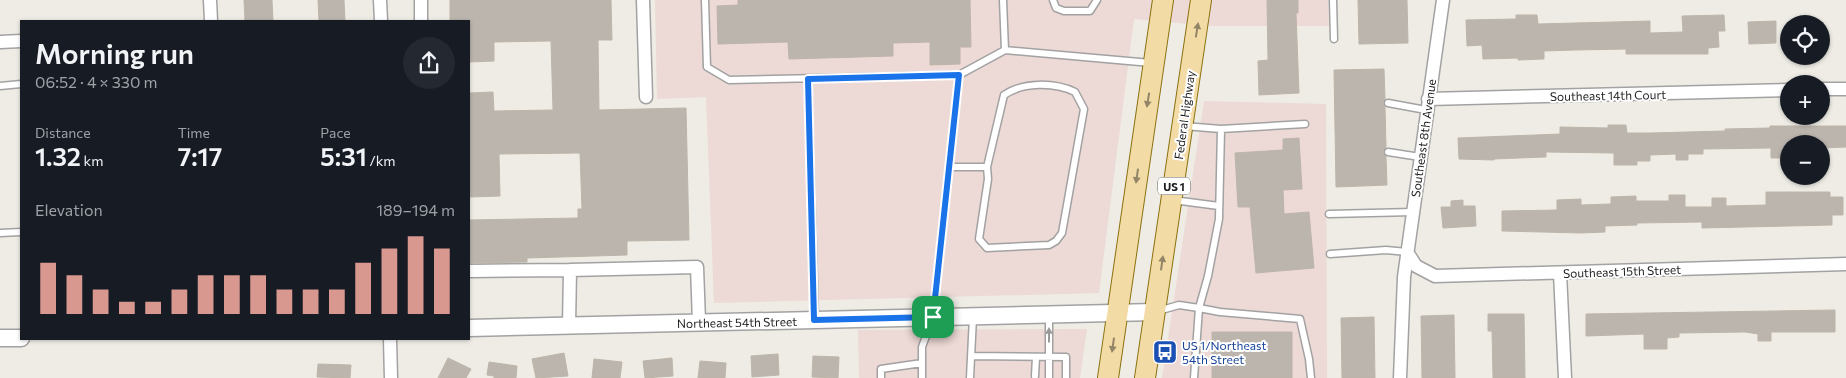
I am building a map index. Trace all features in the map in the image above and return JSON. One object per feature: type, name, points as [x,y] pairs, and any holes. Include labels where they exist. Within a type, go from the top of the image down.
[{"type":"main road","points":[[1108,378],[1163,0]]},
{"type":"main road","name":"Federal Highway","points":[[1145,378],[1201,0]]},
{"type":"street","points":[[210,0],[211,20]]},
{"type":"street","points":[[380,0],[381,20]]},
{"type":"street","points":[[421,0],[421,20]]},
{"type":"street","points":[[644,0],[646,97]]},
{"type":"street","name":"Southeast 8th Avenue","points":[[1400,378],[1404,277],[1443,0]]},
{"type":"street","points":[[0,42],[20,42]]},
{"type":"street","points":[[1830,89],[1846,89]]},
{"type":"street","name":"Southeast 14th Court","points":[[1427,105],[1780,90]]},
{"type":"street","name":"Southeast 15th Street","points":[[1408,252],[1416,266],[1435,276],[1846,264]]},
{"type":"street","points":[[470,271],[697,267],[699,322]]},
{"type":"street","points":[[569,326],[570,270]]},
{"type":"street","points":[[1560,272],[1565,378]]},
{"type":"street","name":"Northeast 54th Street","points":[[470,328],[1155,312]]},
{"type":"street","points":[[0,338],[20,338]]},
{"type":"street","points":[[390,340],[391,378]]},
{"type":"lane","points":[[705,0],[707,67],[729,80],[959,75],[1004,50],[1154,63]]},
{"type":"lane","points":[[1003,0],[1004,50]]},
{"type":"lane","points":[[1053,0],[1056,8],[1064,11],[1090,11],[1097,0]]},
{"type":"lane","points":[[1333,0],[1334,39]]},
{"type":"lane","points":[[922,378],[922,347],[933,317],[959,75]]},
{"type":"lane","points":[[808,79],[814,320]]},
{"type":"lane","points":[[0,86],[20,84]]},
{"type":"lane","points":[[1050,85],[1075,92],[1084,109],[1062,233],[1056,241],[1049,244],[987,248],[980,243],[988,178],[987,167],[1004,95],[1016,87],[1050,85]]},
{"type":"lane","points":[[1388,104],[1427,105]]},
{"type":"lane","points":[[1183,126],[1221,129],[1305,124]]},
{"type":"lane","points":[[1194,378],[1199,308],[1208,276],[1219,219],[1221,129]]},
{"type":"lane","points":[[1388,152],[1420,157]]},
{"type":"lane","points":[[949,167],[987,167]]},
{"type":"lane","points":[[1172,200],[1219,206]]},
{"type":"lane","points":[[1328,214],[1413,212]]},
{"type":"lane","points":[[0,233],[20,232]]},
{"type":"lane","points":[[1330,254],[1386,250],[1408,252]]},
{"type":"lane","points":[[1155,312],[1179,305],[1220,312],[1300,319],[1310,359],[1311,378]]},
{"type":"lane","points":[[1049,314],[1049,378]]},
{"type":"lane","points":[[970,378],[973,316]]},
{"type":"lane","points":[[971,356],[1066,357],[1066,378]]},
{"type":"lane","points":[[1035,376],[1036,356]]},
{"type":"lane","points":[[881,378],[881,369],[922,363]]},
{"type":"shaded area","points":[[655,0],[1328,0],[1329,26],[1213,26],[1134,19],[1099,293],[714,303],[706,97],[657,99]]},
{"type":"shaded area","points":[[1204,101],[1326,104],[1327,378],[1162,378]]},
{"type":"shaded area","points":[[1087,329],[1080,378],[859,378],[858,330]]},
{"type":"building","points":[[244,0],[272,0],[273,20],[245,20]]},
{"type":"building","points":[[318,0],[344,0],[345,20],[319,20]]},
{"type":"building","points":[[450,0],[611,0],[612,40],[598,40],[599,110],[686,108],[689,240],[627,241],[627,255],[527,258],[527,262],[470,263],[470,220],[578,218],[578,209],[582,209],[580,153],[499,154],[500,196],[470,197],[470,93],[493,92],[494,111],[553,110],[551,41],[494,42],[494,61],[470,62],[470,20],[450,20]]},
{"type":"building","points":[[738,0],[970,0],[971,47],[960,47],[960,64],[930,65],[930,42],[893,43],[893,56],[789,59],[788,42],[718,44],[717,6],[738,5]]},
{"type":"building","points":[[1267,0],[1298,0],[1298,13],[1296,13],[1299,93],[1259,95],[1258,61],[1268,60]]},
{"type":"building","points":[[1358,0],[1407,0],[1408,43],[1359,44]]},
{"type":"building","points":[[1516,15],[1537,15],[1538,24],[1650,21],[1650,33],[1683,32],[1682,16],[1724,15],[1725,31],[1718,31],[1719,47],[1708,48],[1708,54],[1626,54],[1626,49],[1575,50],[1544,51],[1544,59],[1483,59],[1482,45],[1467,46],[1466,20],[1516,19]]},
{"type":"building","points":[[1776,21],[1776,43],[1749,44],[1748,22]]},
{"type":"building","points":[[1384,69],[1385,99],[1383,103],[1385,107],[1386,147],[1383,152],[1386,157],[1387,185],[1336,187],[1334,70]]},
{"type":"building","points":[[1608,125],[1626,125],[1627,133],[1650,133],[1725,131],[1725,129],[1770,128],[1770,126],[1846,126],[1846,147],[1830,148],[1830,135],[1780,135],[1780,158],[1771,158],[1771,148],[1703,149],[1703,154],[1688,154],[1688,160],[1676,160],[1676,154],[1650,155],[1650,161],[1637,161],[1637,165],[1614,165],[1614,153],[1546,152],[1546,157],[1494,160],[1459,159],[1458,138],[1560,134],[1560,127],[1608,128]]},
{"type":"building","points":[[1299,138],[1302,189],[1283,190],[1284,214],[1309,212],[1314,268],[1256,273],[1250,207],[1238,207],[1235,153],[1283,150],[1283,139]]},
{"type":"building","points":[[1766,192],[1830,192],[1830,197],[1843,197],[1843,215],[1832,215],[1832,225],[1702,228],[1702,222],[1637,223],[1637,225],[1605,226],[1605,232],[1502,231],[1502,211],[1557,210],[1557,200],[1581,199],[1581,205],[1611,204],[1611,197],[1636,196],[1636,201],[1669,201],[1669,195],[1685,195],[1685,207],[1712,207],[1712,198],[1726,198],[1726,206],[1766,205]]},
{"type":"building","points":[[1463,200],[1463,206],[1475,206],[1476,226],[1443,228],[1441,207],[1451,207],[1451,201]]},
{"type":"building","points":[[1835,310],[1835,332],[1771,332],[1771,341],[1758,341],[1758,334],[1745,332],[1679,333],[1679,337],[1667,338],[1667,349],[1644,349],[1644,334],[1586,336],[1586,314]]},
{"type":"building","points":[[1488,314],[1524,314],[1525,378],[1493,378],[1492,331],[1488,331]]},
{"type":"building","points":[[1454,315],[1455,378],[1422,378],[1421,316]]},
{"type":"building","points":[[1374,317],[1375,378],[1342,378],[1341,318]]},
{"type":"building","points":[[1212,332],[1292,332],[1292,378],[1212,378]]},
{"type":"building","points":[[564,353],[568,376],[536,378],[532,359]]},
{"type":"building","points":[[778,354],[779,375],[752,377],[751,356]]},
{"type":"building","points":[[813,356],[839,357],[838,378],[812,377]]},
{"type":"building","points":[[448,358],[471,369],[466,378],[438,378]]},
{"type":"building","points":[[672,358],[673,376],[645,378],[643,361]]},
{"type":"building","points":[[594,359],[622,362],[620,378],[592,378]]},
{"type":"building","points":[[700,361],[726,363],[725,378],[698,378]]},
{"type":"building","points":[[489,362],[517,366],[516,378],[494,378],[494,376],[487,375]]},
{"type":"building","points":[[318,364],[351,365],[350,378],[317,377]]},
{"type":"place","name":"US 1/Northeast 54th Street","points":[[1165,352]]},
{"type":"route","points":[[959,75],[933,317],[814,320],[808,79],[959,75]]}]
